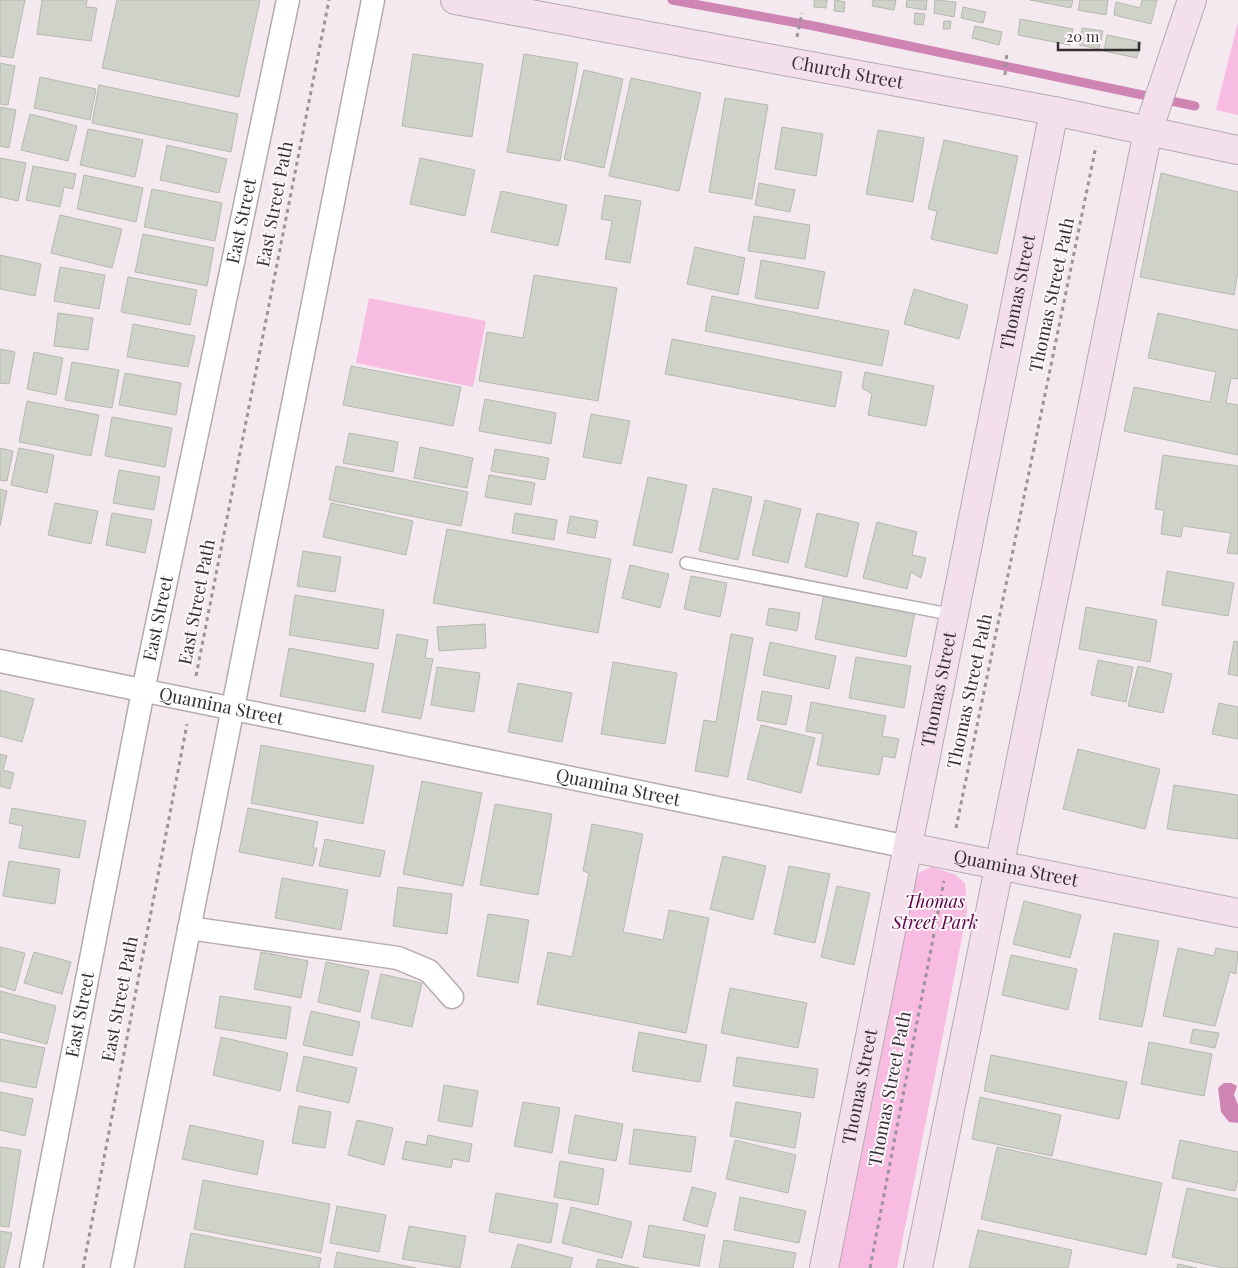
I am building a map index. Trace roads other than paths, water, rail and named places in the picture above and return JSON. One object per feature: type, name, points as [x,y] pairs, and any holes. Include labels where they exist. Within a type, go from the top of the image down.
[{"type":"street","name":"East Street","points":[[31,1268],[143,690],[288,0]]},
{"type":"street","points":[[122,1268],[373,0]]},
{"type":"street","name":"Church Street","points":[[455,0],[1102,121],[1238,150]]},
{"type":"street","points":[[918,1268],[1148,131],[1192,0]]},
{"type":"street","name":"Thomas Street","points":[[824,1268],[1054,112]]},
{"type":"street","name":"Quamina Street","points":[[0,661],[999,866],[1238,913]]},
{"type":"street","points":[[189,928],[398,958],[429,971],[452,996]]},
{"type":"lane","points":[[686,563],[954,615]]},
{"type":"waterway","points":[[672,0],[814,26],[1195,106]]},
{"type":"park label","name":"Thomas Street Park","points":[[935,912]]}]
